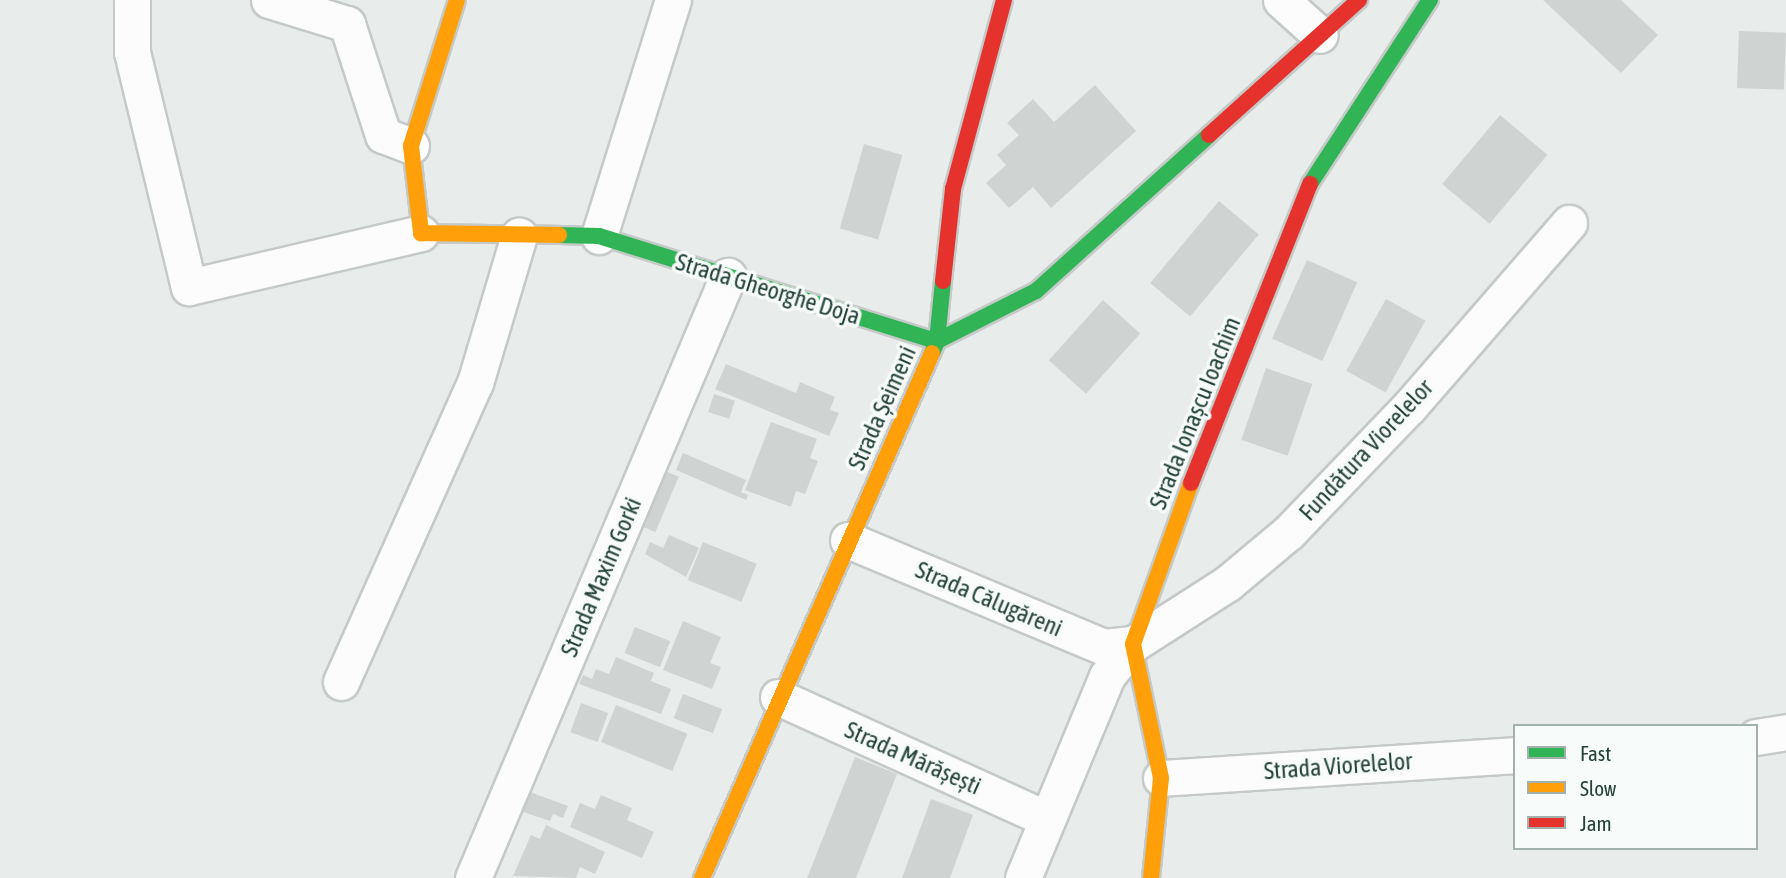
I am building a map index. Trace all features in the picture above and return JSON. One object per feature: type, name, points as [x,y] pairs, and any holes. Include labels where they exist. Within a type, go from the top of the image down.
[{"type":"street","points":[[132,0],[132,52],[189,287],[421,233],[411,146],[457,0]]},
{"type":"street","points":[[269,0],[351,12],[383,135],[411,146]]},
{"type":"street","points":[[599,236],[673,0]]},
{"type":"street","points":[[937,341],[953,189],[1004,0]]},
{"type":"street","points":[[1281,0],[1320,35]]},
{"type":"street","name":"Strada Șeimeni","points":[[702,878],[778,697],[937,341],[1036,291],[1359,0]]},
{"type":"street","name":"Strada Ionașcu Ioachim","points":[[1133,644],[1159,565],[1310,183],[1430,0]]},
{"type":"street","name":"Fundătura Viorelelor","points":[[1133,644],[1228,583],[1289,532],[1409,407],[1569,223]]},
{"type":"street","name":"Strada Gheorghe Doja","points":[[421,233],[599,236],[937,341]]},
{"type":"street","points":[[341,682],[475,383],[519,234]]},
{"type":"street","name":"Strada Maxim Gorki","points":[[473,878],[728,276]]},
{"type":"street","name":"Strada Călugăreni","points":[[848,540],[1104,647],[1133,644]]},
{"type":"street","points":[[1133,644],[1161,778],[1151,878]]},
{"type":"street","points":[[1023,878],[1107,676],[1133,644]]},
{"type":"street","name":"Strada Mărășești","points":[[778,697],[1047,819]]},
{"type":"street","points":[[1758,737],[1786,732]]},
{"type":"street","name":"Strada Viorelelor","points":[[1161,778],[1513,755]]},
{"type":"building","points":[[1543,0],[1621,0],[1658,35],[1621,73]]},
{"type":"building","points":[[1739,31],[1786,33],[1784,90],[1737,88]]},
{"type":"building","points":[[1095,85],[1136,131],[1051,208],[1033,187],[1009,208],[986,183],[1006,165],[997,155],[1019,135],[1007,123],[1033,99],[1054,122]]},
{"type":"building","points":[[1500,115],[1547,155],[1490,224],[1442,184]]},
{"type":"building","points":[[864,144],[902,155],[878,240],[840,229]]},
{"type":"building","points":[[1219,201],[1259,234],[1190,316],[1150,283]]},
{"type":"building","points":[[1307,260],[1357,282],[1322,361],[1272,339]]},
{"type":"building","points":[[1386,299],[1425,321],[1386,393],[1346,371]]},
{"type":"building","points":[[1103,300],[1140,333],[1086,394],[1049,360]]},
{"type":"building","points":[[726,364],[796,393],[800,382],[835,397],[830,410],[839,413],[829,436],[715,389]]},
{"type":"building","points":[[1266,368],[1312,384],[1288,456],[1241,440]]},
{"type":"building","points":[[714,394],[735,401],[729,419],[708,412]]},
{"type":"building","points":[[771,422],[817,439],[810,458],[818,461],[805,494],[796,491],[791,507],[745,490]]},
{"type":"building","points":[[683,453],[746,480],[741,492],[748,495],[746,500],[676,470]]},
{"type":"building","points":[[665,471],[679,477],[655,532],[642,526]]},
{"type":"building","points":[[669,535],[699,548],[686,577],[645,554],[650,542],[663,548]]},
{"type":"building","points":[[703,542],[757,564],[741,602],[688,580]]},
{"type":"building","points":[[683,621],[721,637],[710,663],[721,667],[712,689],[663,670]]},
{"type":"building","points":[[635,627],[670,641],[660,667],[625,653]]},
{"type":"building","points":[[616,657],[654,673],[651,681],[671,689],[661,714],[579,684],[583,675],[592,679],[596,669],[609,674]]},
{"type":"building","points":[[683,694],[722,709],[713,733],[674,718]]},
{"type":"building","points":[[581,703],[608,713],[598,742],[570,732]]},
{"type":"building","points":[[616,705],[687,734],[672,771],[601,742]]},
{"type":"building","points":[[855,757],[897,774],[856,878],[807,878]]},
{"type":"building","points":[[530,792],[568,806],[563,818],[553,814],[550,821],[523,812]]},
{"type":"building","points":[[601,795],[632,808],[627,820],[654,832],[642,858],[570,827],[580,803],[595,809]]},
{"type":"building","points":[[931,799],[973,815],[950,878],[902,878]]},
{"type":"building","points":[[546,825],[605,852],[595,874],[580,867],[576,878],[513,876],[531,835],[540,839]]},
{"type":"traffic: fast","points":[[1310,184],[1430,0]]},
{"type":"traffic: fast","points":[[932,353],[937,341],[1036,291],[1209,135]]},
{"type":"traffic: fast","points":[[559,235],[599,236],[937,341],[943,281]]},
{"type":"traffic: slow","points":[[457,0],[411,146],[421,233],[559,235]]},
{"type":"traffic: slow","points":[[702,878],[932,353]]},
{"type":"traffic: slow","points":[[1151,878],[1161,778],[1133,644],[1191,483]]},
{"type":"traffic: jam","points":[[943,281],[953,189],[1004,0]]},
{"type":"traffic: jam","points":[[1209,135],[1359,0]]},
{"type":"traffic: jam","points":[[1191,483],[1310,184]]}]
